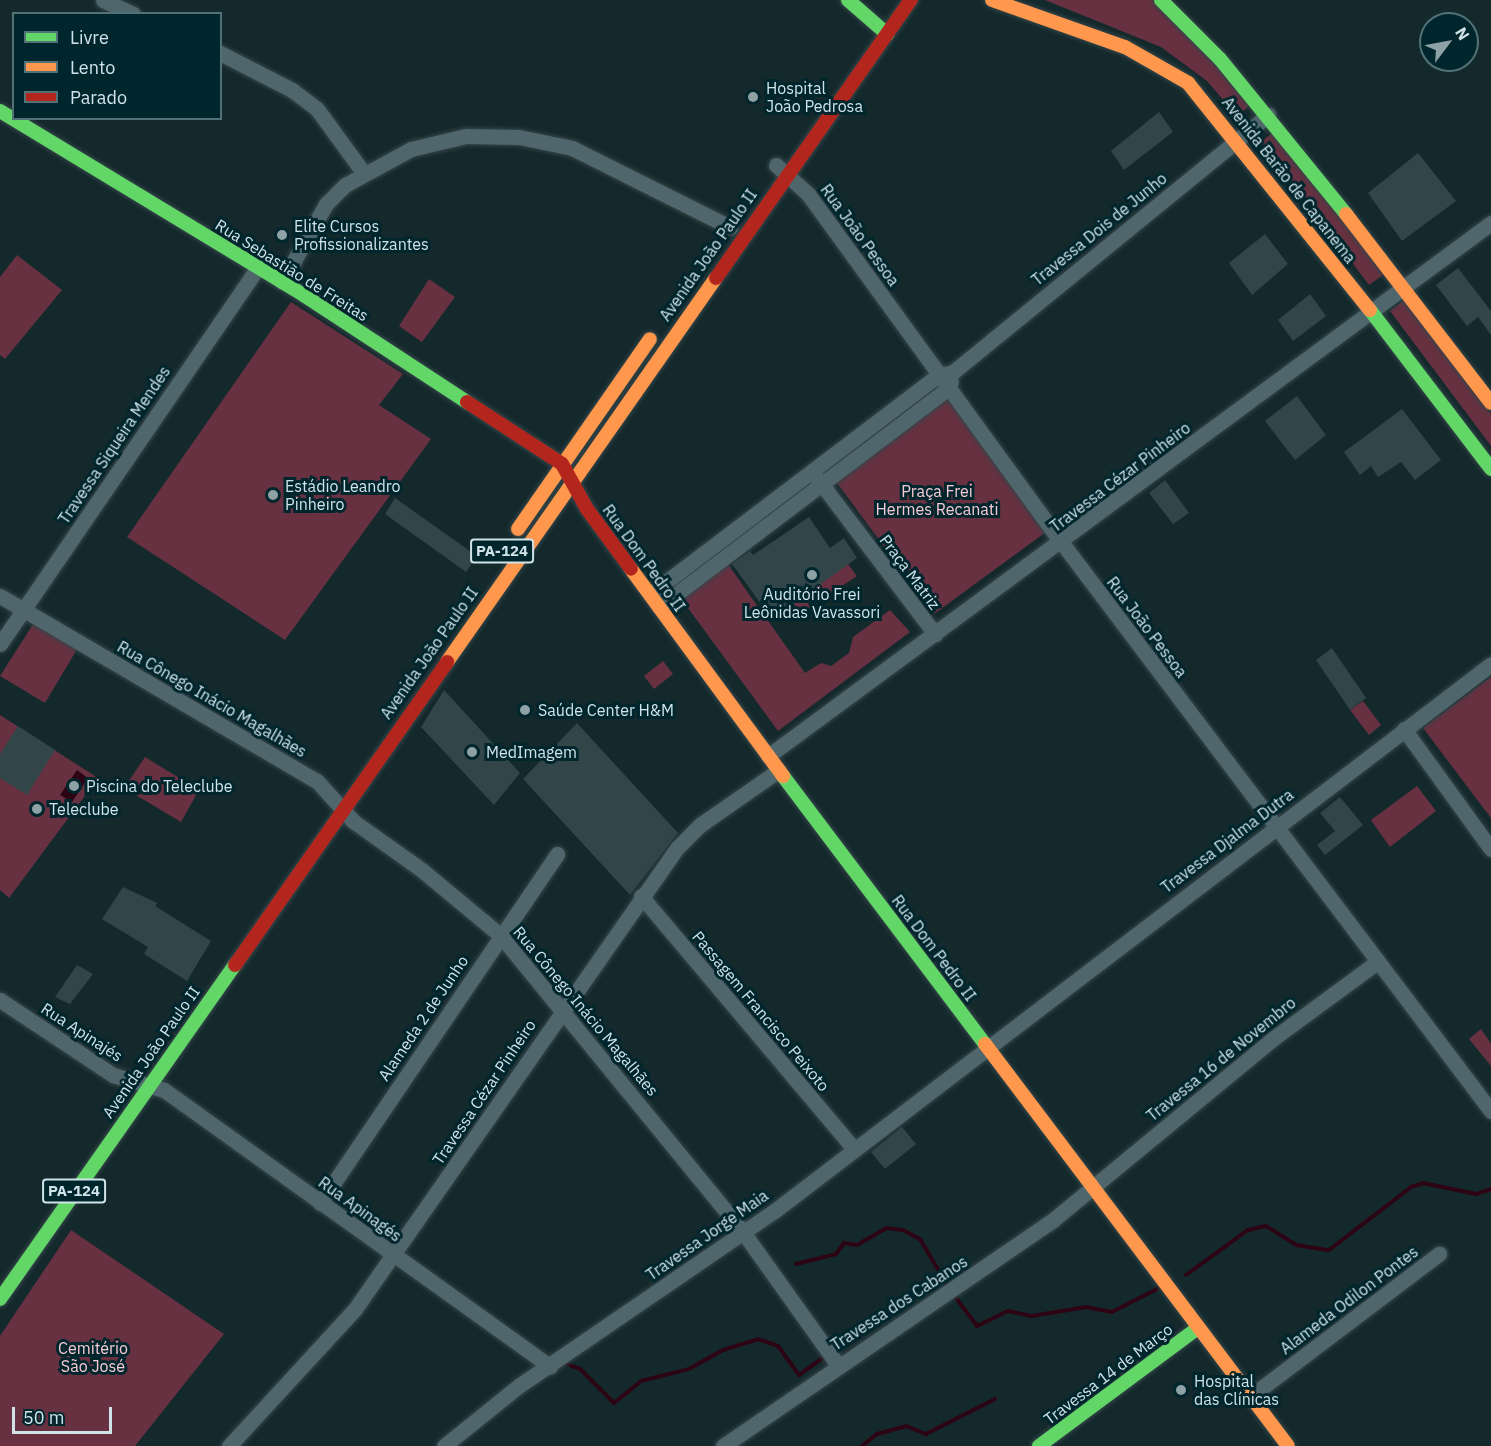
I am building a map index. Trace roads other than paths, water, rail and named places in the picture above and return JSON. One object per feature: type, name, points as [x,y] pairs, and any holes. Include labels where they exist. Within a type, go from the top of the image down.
[{"type":"street","points":[[103,0],[129,12]]},
{"type":"street","points":[[848,0],[882,29]]},
{"type":"street","name":"Avenida João Paulo II","points":[[882,29],[894,0]]},
{"type":"street","name":"Avenida João Paulo II","points":[[0,1299],[57,1204],[339,797],[571,480],[777,171],[882,29],[911,0]]},
{"type":"street","name":"Avenida Barão de Capanema","points":[[992,0],[1093,34],[1169,68],[1203,97],[1491,469]]},
{"type":"street","name":"Avenida Barão de Capanema","points":[[1161,0],[1268,115],[1403,286],[1491,403]]},
{"type":"street","points":[[222,54],[268,76],[317,109],[363,172]]},
{"type":"street","name":"Travessa Dois de Junho","points":[[659,607],[1268,115]]},
{"type":"street","name":"Rua Sebastião de Freitas","points":[[15,120],[282,282],[562,464]]},
{"type":"street","points":[[282,282],[326,204],[363,172],[438,142],[466,136],[519,137],[594,157],[730,227]]},
{"type":"street","name":"Rua João Pessoa","points":[[777,171],[822,212],[946,374],[949,388],[1062,543],[1491,1111]]},
{"type":"street","name":"Travessa Cézar Pinheiro","points":[[768,756],[1062,543],[1369,310],[1491,223]]},
{"type":"street","name":"Travessa Siqueira Mendes","points":[[0,644],[258,267]]},
{"type":"street","name":"Avenida João Paulo II","points":[[508,542],[663,322]]},
{"type":"street","name":"Travessa Dois de Junho","points":[[650,594],[949,388]]},
{"type":"street","name":"Rua Dom Pedro II","points":[[562,464],[659,607],[768,756],[1288,1446]]},
{"type":"street","name":"Praça Matriz","points":[[818,479],[935,634]]},
{"type":"street","name":"Rua Cônego Inácio Magalhães","points":[[0,596],[317,781],[339,797],[500,935],[563,1008],[743,1232],[838,1365]]},
{"type":"street","name":"Travessa Djalma Dutra","points":[[986,1047],[1491,664]]},
{"type":"street","points":[[1404,729],[1491,849]]},
{"type":"street","name":"Travessa Cézar Pinheiro","points":[[229,1446],[335,1334],[394,1256],[640,896],[692,832],[779,770]]},
{"type":"street","name":"Avenida João Paulo II","points":[[293,854],[339,797]]},
{"type":"street","name":"Alameda 2 de Junho","points":[[320,1203],[557,854]]},
{"type":"street","name":"Passagem Francisco Peixoto","points":[[640,896],[854,1149]]},
{"type":"street","name":"Travessa 16 de Novembro","points":[[1093,1189],[1263,1046],[1377,962]]},
{"type":"street","name":"Rua Apinajés","points":[[0,1000],[104,1069],[141,1083]]},
{"type":"street","name":"Travessa Jorge Maia","points":[[444,1446],[550,1366],[743,1232],[986,1047]]},
{"type":"street","name":"Avenida João Paulo II","points":[[141,1083],[147,1063]]},
{"type":"street","name":"Rua Apinagés","points":[[141,1083],[172,1095],[550,1366]]},
{"type":"street","name":"Travessa dos Cabanos","points":[[723,1446],[838,1365],[1017,1246],[1093,1189]]},
{"type":"street","name":"Avenida João Paulo II","points":[[0,1274],[57,1204]]},
{"type":"street","name":"Alameda Odilon Pontes","points":[[1251,1396],[1439,1254]]},
{"type":"street","name":"Travessa 14 de Março","points":[[1039,1446],[1198,1328]]},
{"type":"waterway","points":[[1186,1275],[1248,1230],[1266,1226],[1296,1245],[1329,1250],[1411,1187],[1423,1183],[1476,1194],[1491,1189]]},
{"type":"waterway","points":[[796,1264],[836,1254],[844,1243],[857,1245],[886,1228],[903,1230],[920,1239],[949,1288]]},
{"type":"waterway","points":[[953,1294],[977,1326],[1008,1311],[1032,1316],[1086,1307],[1112,1312],[1157,1289]]},
{"type":"waterway","points":[[567,1364],[580,1369],[614,1403],[641,1381],[689,1369],[723,1350],[758,1339],[778,1346],[799,1375],[827,1355]]},
{"type":"waterway","points":[[862,1446],[877,1434],[906,1426],[926,1434],[995,1399]]},
{"type":"place","name":"Hospital João Pedrosa","points":[[753,97]]},
{"type":"place","name":"Elite Cursos Profissionalizantes","points":[[282,235]]},
{"type":"place","name":"Estádio Leandro Pinheiro","points":[[273,495]]},
{"type":"place","name":"Auditório Frei Leônidas Vavassori","points":[[812,575]]},
{"type":"place","name":"Saúde Center H&M","points":[[525,710]]},
{"type":"place","name":"MedImagem","points":[[472,752]]},
{"type":"place","name":"Piscina do Teleclube","points":[[74,786]]},
{"type":"place","name":"Teleclube","points":[[37,809]]},
{"type":"place","name":"Hospital das Clínicas","points":[[1181,1390]]},
{"type":"park label","name":"Praça Frei Hermes Recanati","points":[[937,500]]},
{"type":"park label","name":"Cemitério São José","points":[[93,1357]]}]
